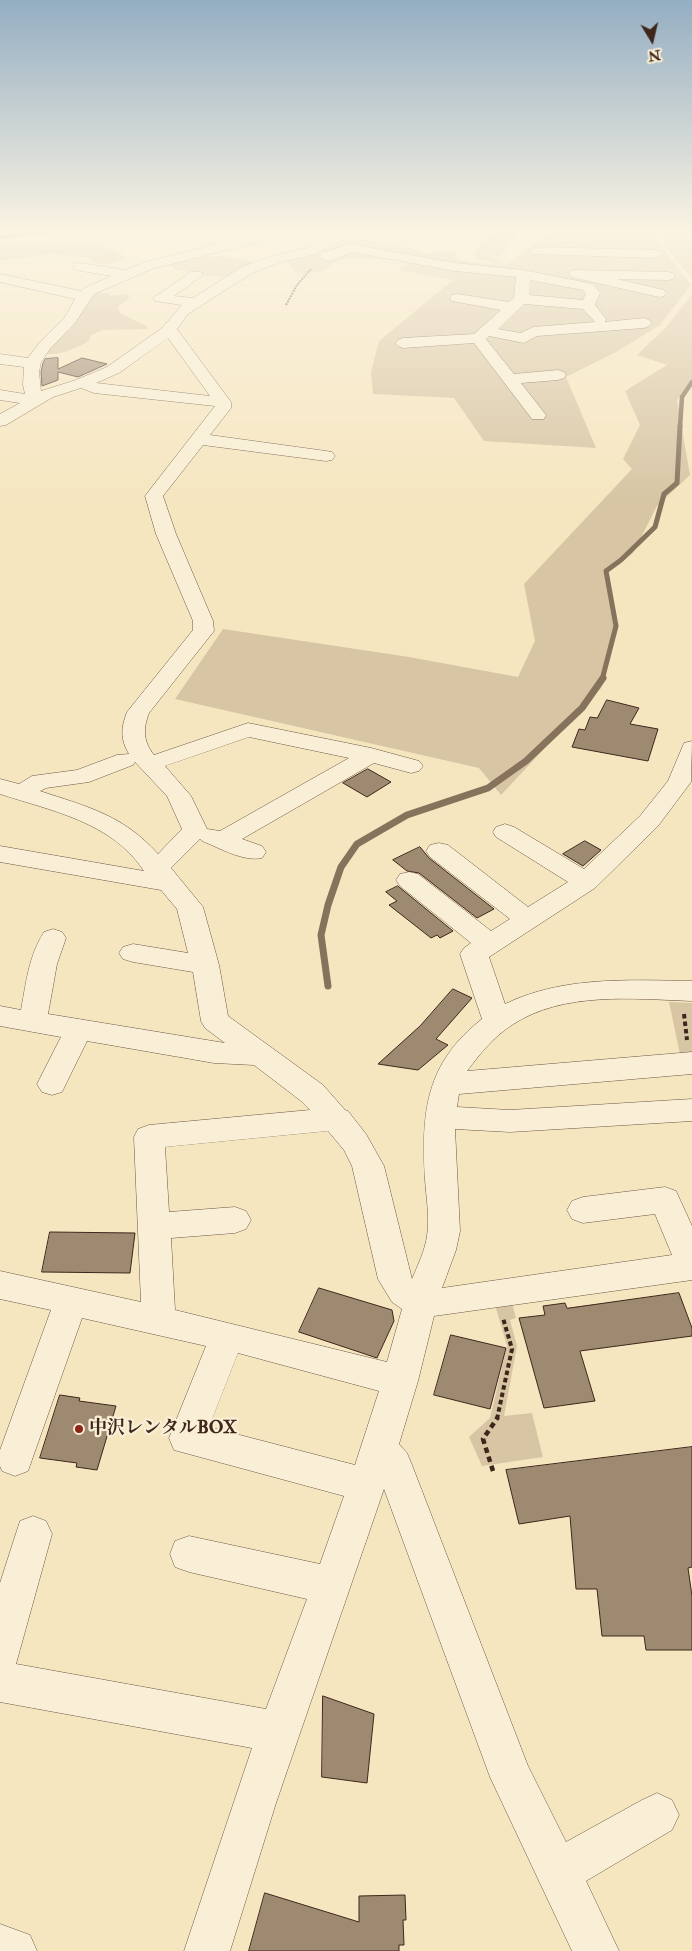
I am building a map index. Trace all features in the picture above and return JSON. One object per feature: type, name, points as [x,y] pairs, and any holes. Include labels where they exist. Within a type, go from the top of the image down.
[{"type":"street","points":[[35,400],[31,388],[33,363],[44,345],[69,321]]},
{"type":"street","points":[[0,421],[47,394],[82,383],[113,370],[169,329],[175,321]]},
{"type":"street","points":[[482,334],[497,321]]},
{"type":"street","points":[[602,321],[605,326]]},
{"type":"street","points":[[403,343],[482,334],[524,338],[533,332],[644,323]]},
{"type":"street","points":[[169,329],[223,402],[223,408],[154,496],[166,534],[203,620],[204,631],[138,712],[132,724],[136,747],[149,764],[177,793],[196,830],[253,852]]},
{"type":"street","points":[[482,334],[510,379],[538,415]]},
{"type":"street","points":[[0,359],[33,363]]},
{"type":"street","points":[[510,379],[558,375]]},
{"type":"street","points":[[82,383],[94,388],[223,402]]},
{"type":"street","points":[[0,395],[35,400]]},
{"type":"street","points":[[198,439],[326,456]]},
{"type":"street","points":[[149,764],[248,730],[372,755],[411,766]]},
{"type":"street","points":[[497,1022],[474,954],[586,882],[649,821],[679,782],[692,748]]},
{"type":"street","points":[[222,840],[372,755]]},
{"type":"street","points":[[12,789],[40,780],[81,777],[124,760]]},
{"type":"street","points":[[12,789],[89,815],[118,830],[138,847],[190,907],[205,965],[215,1021],[258,1055],[312,1093],[337,1119],[355,1142],[368,1166],[395,1279],[400,1292],[421,1301],[442,1302],[692,1266],[666,1200],[582,1210]]},
{"type":"street","points":[[161,875],[165,861],[196,830]]},
{"type":"street","points":[[505,832],[586,882]]},
{"type":"street","points":[[439,851],[528,920]]},
{"type":"street","points":[[0,854],[161,875]]},
{"type":"street","points":[[409,880],[490,944]]},
{"type":"street","points":[[33,1022],[43,964],[53,938]]},
{"type":"street","points":[[133,953],[205,965]]},
{"type":"street","points":[[207,1951],[254,1804],[366,1485],[400,1381],[421,1301],[443,1239],[439,1158],[444,1101],[455,1066],[489,1026],[536,1002],[563,994],[593,990],[688,1000]]},
{"type":"street","points":[[0,1016],[214,1053],[258,1055]]},
{"type":"street","points":[[52,1084],[78,1030]]},
{"type":"street","points":[[444,1101],[690,1063]]},
{"type":"street","points":[[444,1101],[510,1121],[692,1110]]},
{"type":"street","points":[[159,1321],[149,1137],[337,1119]]},
{"type":"street","points":[[154,1226],[235,1220]]},
{"type":"street","points":[[0,1285],[227,1336],[400,1381]]},
{"type":"street","points":[[15,1459],[71,1301]]},
{"type":"street","points":[[227,1336],[187,1438],[366,1485]]},
{"type":"street","points":[[378,1447],[394,1465],[511,1777],[596,1951]]},
{"type":"street","points":[[0,1653],[33,1534]]},
{"type":"street","points":[[189,1554],[332,1586]]},
{"type":"street","points":[[0,1682],[279,1732]]},
{"type":"street","points":[[558,1872],[657,1815]]},
{"type":"street","points":[[0,1947],[14,1951]]},
{"type":"path","points":[[688,1000],[690,1063]]},
{"type":"path","points":[[493,1471],[483,1439],[498,1417],[512,1349],[497,1294]]},
{"type":"shaded area","points":[[73,321],[137,321],[147,326],[147,329],[103,330],[91,335],[89,341],[72,349],[55,354],[42,354],[59,336],[71,329]]},
{"type":"shaded area","points":[[403,321],[663,321],[660,325],[616,352],[566,377],[596,448],[484,441],[454,398],[373,394],[371,372],[379,341]]},
{"type":"shaded area","points":[[671,321],[692,321],[692,382],[677,400],[690,475],[657,506],[633,553],[607,573],[618,627],[601,688],[501,795],[479,768],[175,699],[223,629],[409,657],[518,677],[535,641],[524,584],[632,469],[623,459],[640,425],[625,391],[667,365],[637,355]]},
{"type":"shaded area","points":[[669,1002],[692,1003],[692,1058],[681,1059]]},
{"type":"shaded area","points":[[512,1303],[516,1318],[510,1320],[517,1346],[504,1416],[532,1413],[543,1457],[482,1466],[469,1437],[490,1418],[507,1346],[495,1305]]},
{"type":"building","points":[[58,358],[58,369],[82,358],[107,364],[78,377],[58,372],[58,380],[42,386],[41,372],[45,359]]},
{"type":"building","points":[[607,700],[639,708],[630,724],[658,729],[648,761],[572,747],[579,729],[585,730],[590,717],[597,718]]},
{"type":"building","points":[[368,769],[391,782],[367,797],[343,783]]},
{"type":"building","points":[[585,841],[601,850],[583,866],[563,854]]},
{"type":"building","points":[[420,847],[429,858],[494,909],[477,918],[419,873],[407,871],[393,860]]},
{"type":"building","points":[[398,886],[453,931],[440,938],[437,935],[431,938],[389,905],[397,901],[386,892]]},
{"type":"building","points":[[453,989],[472,998],[436,1039],[448,1045],[418,1070],[378,1064],[420,1026]]},
{"type":"building","points":[[50,1232],[135,1233],[130,1273],[42,1272]]},
{"type":"building","points":[[319,1288],[392,1310],[394,1321],[377,1358],[299,1332]]},
{"type":"building","points":[[679,1293],[692,1328],[692,1336],[580,1351],[595,1401],[544,1408],[519,1318],[545,1315],[543,1306],[565,1303],[567,1308]]},
{"type":"building","points":[[451,1335],[506,1348],[490,1409],[434,1395]]},
{"type":"building","points":[[60,1395],[80,1398],[79,1401],[116,1406],[97,1470],[76,1467],[77,1463],[40,1458]]},
{"type":"building","points":[[692,1447],[692,1567],[688,1568],[692,1596],[692,1650],[646,1650],[644,1636],[602,1636],[597,1589],[576,1589],[570,1516],[519,1524],[506,1470]]},
{"type":"building","points":[[323,1696],[374,1714],[367,1783],[322,1777]]},
{"type":"building","points":[[265,1893],[359,1922],[359,1896],[405,1895],[404,1945],[399,1945],[399,1951],[249,1951]]},
{"type":"waterway","points":[[680,427],[682,397],[692,382]]},
{"type":"waterway","points":[[602,679],[616,626],[606,571],[621,560],[655,527],[664,494],[677,483],[680,426]]},
{"type":"waterway","points":[[328,986],[321,935],[328,905],[341,867],[357,844],[407,815],[488,788],[526,761],[582,708],[602,679]]},
{"type":"place","name":"中沢レンタルBOX","points":[[79,1429]]}]
